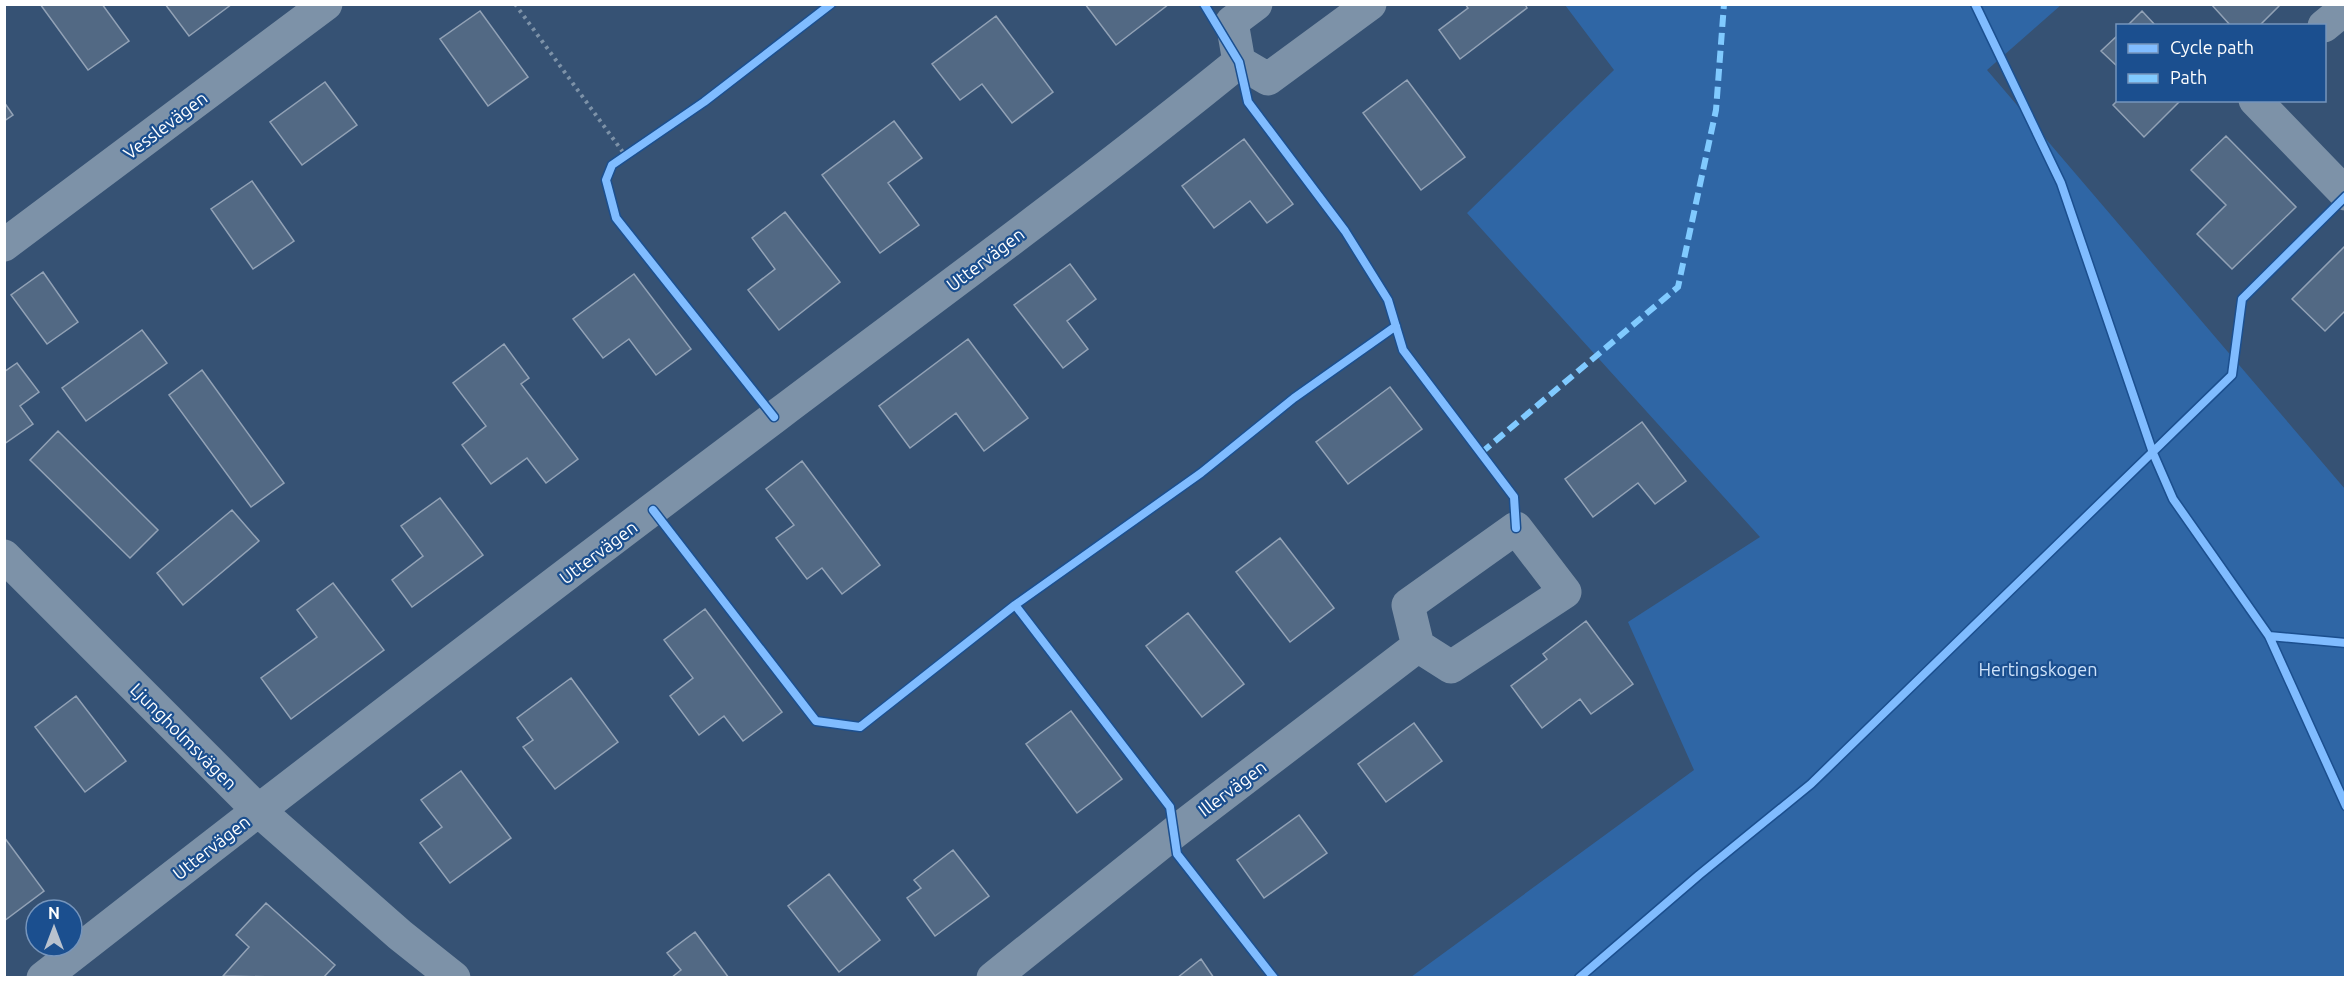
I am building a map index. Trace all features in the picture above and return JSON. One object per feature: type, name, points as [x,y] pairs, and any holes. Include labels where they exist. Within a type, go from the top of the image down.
[{"type":"street","name":"Vesslevägen","points":[[4,245],[326,4]]},
{"type":"street","points":[[1256,4],[1232,22],[1239,62],[1268,79],[1370,4]]},
{"type":"street","points":[[2326,25],[2346,8]]},
{"type":"street","name":"Uttervägen","points":[[44,978],[258,810],[1139,143],[1239,62]]},
{"type":"street","points":[[2257,102],[2346,194]]},
{"type":"street","points":[[1516,528],[1565,592],[1451,667],[1418,646],[1408,605],[1516,528]]},
{"type":"street","name":"Ljungholmsvägen","points":[[4,556],[258,810],[454,978]]},
{"type":"street","name":"Illervägen","points":[[993,978],[1174,832],[1418,646]]},
{"type":"path","points":[[515,4],[625,155]]},
{"type":"green space","name":"Hertingskogen","points":[[1565,5],[2061,5],[1987,70],[2345,489],[2345,977],[1411,977],[1694,770],[1628,622],[1760,537],[1467,213],[1614,70]]},
{"type":"building","points":[[40,4],[102,4],[129,41],[88,70]]},
{"type":"building","points":[[165,4],[232,4],[189,36]]},
{"type":"building","points":[[1085,4],[1169,4],[1116,45]]},
{"type":"building","points":[[1465,4],[1525,4],[1527,8],[1460,59],[1439,30],[1468,8]]},
{"type":"building","points":[[2211,4],[2278,4],[2279,6],[2261,24],[2229,24]]},
{"type":"building","points":[[480,11],[528,77],[488,106],[440,39]]},
{"type":"building","points":[[2142,11],[2154,24],[2129,24]]},
{"type":"building","points":[[996,16],[1053,92],[1012,123],[982,84],[960,100],[932,64]]},
{"type":"building","points":[[2116,37],[2116,65],[2101,51]]},
{"type":"building","points":[[1407,80],[1465,157],[1421,190],[1363,113]]},
{"type":"building","points":[[325,82],[357,125],[302,165],[270,122]]},
{"type":"building","points":[[4,102],[13,115],[4,121]]},
{"type":"building","points":[[2116,102],[2179,102],[2144,137],[2113,105]]},
{"type":"building","points":[[894,121],[922,158],[888,183],[919,225],[880,253],[822,175]]},
{"type":"building","points":[[2226,136],[2296,207],[2232,269],[2197,234],[2226,205],[2191,170]]},
{"type":"building","points":[[1244,139],[1293,204],[1267,223],[1250,201],[1214,228],[1182,186]]},
{"type":"building","points":[[252,181],[294,241],[253,269],[211,209]]},
{"type":"building","points":[[785,212],[840,282],[779,330],[748,290],[775,269],[752,238]]},
{"type":"building","points":[[2346,245],[2346,310],[2325,331],[2292,299]]},
{"type":"building","points":[[1070,264],[1096,299],[1067,321],[1088,349],[1063,368],[1014,305]]},
{"type":"building","points":[[43,272],[78,322],[47,344],[11,295]]},
{"type":"building","points":[[634,274],[691,349],[656,375],[629,339],[603,358],[573,319]]},
{"type":"building","points":[[142,330],[167,363],[86,421],[62,388]]},
{"type":"building","points":[[968,339],[1028,418],[984,451],[956,413],[910,448],[879,406]]},
{"type":"building","points":[[504,344],[529,378],[521,384],[578,459],[546,483],[527,458],[491,484],[462,445],[486,426],[453,383]]},
{"type":"building","points":[[17,363],[39,392],[20,406],[33,424],[4,444],[4,372]]},
{"type":"building","points":[[202,370],[284,483],[251,507],[169,395]]},
{"type":"building","points":[[1390,387],[1422,429],[1348,484],[1316,442]]},
{"type":"building","points":[[1642,422],[1686,481],[1655,504],[1638,483],[1593,517],[1565,479]]},
{"type":"building","points":[[58,431],[158,530],[130,558],[30,460]]},
{"type":"building","points":[[802,461],[880,565],[842,594],[822,568],[807,579],[776,538],[794,525],[766,489]]},
{"type":"building","points":[[440,498],[483,555],[412,607],[392,580],[423,556],[401,526]]},
{"type":"building","points":[[232,510],[259,541],[183,605],[157,573]]},
{"type":"building","points":[[1280,538],[1334,608],[1290,642],[1236,572]]},
{"type":"building","points":[[333,583],[384,650],[291,719],[261,678],[317,637],[297,610]]},
{"type":"building","points":[[705,609],[782,712],[743,741],[724,716],[699,735],[670,696],[693,678],[664,640]]},
{"type":"building","points":[[1188,613],[1244,684],[1202,717],[1146,646]]},
{"type":"building","points":[[1586,621],[1633,684],[1591,714],[1580,699],[1542,728],[1511,686],[1547,659],[1543,654]]},
{"type":"building","points":[[571,678],[618,742],[555,789],[523,747],[533,740],[517,718]]},
{"type":"building","points":[[76,696],[126,761],[85,792],[35,727]]},
{"type":"building","points":[[1071,711],[1122,779],[1077,813],[1026,744]]},
{"type":"building","points":[[1414,723],[1442,761],[1386,802],[1358,764]]},
{"type":"building","points":[[461,771],[511,838],[450,883],[420,843],[442,827],[421,800]]},
{"type":"building","points":[[1299,815],[1327,853],[1264,898],[1237,860]]},
{"type":"building","points":[[4,837],[44,891],[35,898],[24,898],[24,906],[4,921]]},
{"type":"building","points":[[953,850],[989,896],[935,936],[907,898],[921,888],[914,880]]},
{"type":"building","points":[[829,874],[880,940],[839,972],[788,906]]},
{"type":"building","points":[[266,903],[335,965],[323,978],[223,976],[249,947],[236,935]]},
{"type":"building","points":[[695,932],[729,978],[671,978],[681,970],[667,953]]},
{"type":"building","points":[[1201,959],[1214,978],[1177,978]]},
{"type":"marked path","points":[[1481,453],[1678,287],[1716,110],[1724,4]]},
{"type":"cycle path","points":[[774,417],[616,218],[606,180],[612,165],[704,102],[831,4]]},
{"type":"cycle path","points":[[1204,4],[1239,62],[1248,102],[1345,231],[1388,300],[1403,350],[1514,497],[1516,528]]},
{"type":"cycle path","points":[[1975,4],[2061,183],[2153,453],[2173,499],[2269,636],[2346,806]]},
{"type":"cycle path","points":[[1579,978],[1699,875],[1811,784],[2232,375],[2242,299],[2346,196]]},
{"type":"cycle path","points":[[653,510],[816,721],[860,727],[1015,605],[1201,473],[1294,398],[1396,326]]},
{"type":"cycle path","points":[[1015,605],[1170,807],[1177,854],[1274,978]]},
{"type":"cycle path","points":[[2269,636],[2346,643]]}]
